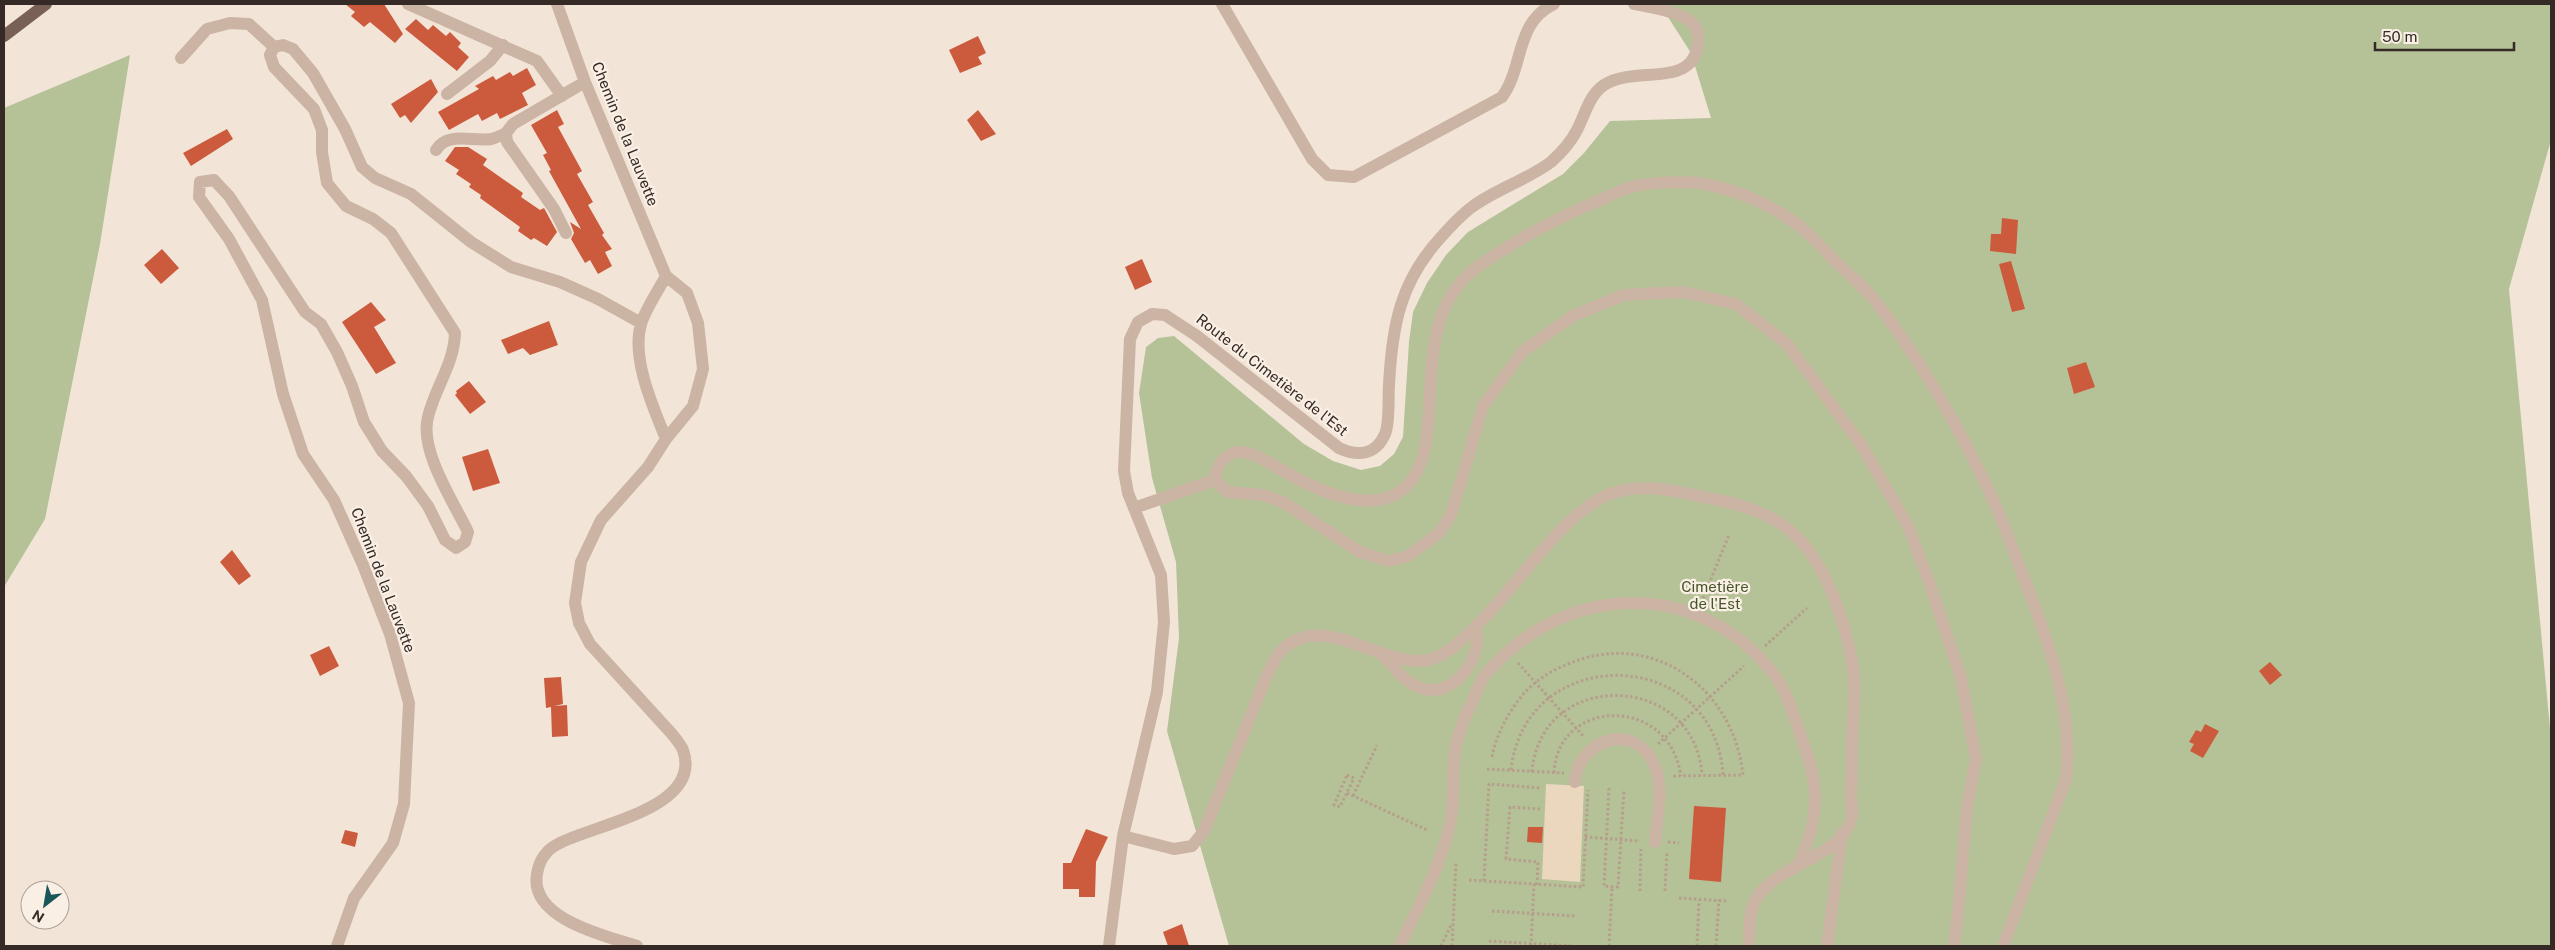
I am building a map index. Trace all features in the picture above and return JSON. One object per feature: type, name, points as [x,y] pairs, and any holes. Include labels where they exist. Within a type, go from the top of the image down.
[{"type":"main road","points":[[4,36],[46,4]]},
{"type":"street","points":[[408,4],[537,61],[562,96]]},
{"type":"street","name":"Chemin de la Lauvette","points":[[557,4],[585,82],[666,276]]},
{"type":"street","points":[[1222,4],[1312,159],[1328,176],[1354,177],[1502,97],[1510,86],[1522,41],[1532,20],[1554,4]]},
{"type":"street","name":"Route du Cimetière de l'Est","points":[[1109,946],[1123,836],[1157,692],[1164,622],[1160,575],[1128,492],[1124,471],[1130,339],[1138,322],[1152,314],[1165,315],[1197,336],[1338,448],[1353,455],[1366,452],[1378,446],[1386,432],[1390,349],[1394,322],[1413,276],[1441,236],[1472,207],[1550,162],[1566,146],[1577,130],[1589,103],[1602,86],[1613,80],[1677,72],[1693,60],[1698,43],[1698,31],[1693,24],[1673,12],[1634,4]]},
{"type":"street","points":[[181,58],[207,29],[230,23],[249,24],[274,46],[283,45],[293,48],[313,73],[345,129],[362,167],[376,178],[411,194],[471,242],[511,267],[560,282],[598,299],[641,323]]},
{"type":"street","points":[[447,94],[490,61],[502,45]]},
{"type":"street","name":"Chemin de la Lauvette","points":[[274,46],[270,55],[274,67],[314,109],[322,130],[322,152],[327,183],[346,206],[373,219],[392,233],[455,333],[454,351],[428,417],[426,437],[434,460],[468,532],[465,542],[456,548],[445,540],[428,506],[406,476],[382,451],[364,422],[352,386],[337,352],[321,324],[305,312],[229,196],[214,180],[200,182],[199,196],[229,239],[262,300],[283,394],[303,454],[334,500],[363,565],[390,634],[409,703],[404,804],[392,843],[354,898],[337,946]]},
{"type":"street","points":[[436,150],[440,143],[450,139],[492,139],[506,133],[513,124],[585,82]]},
{"type":"street","points":[[506,133],[507,142],[554,209],[566,233]]},
{"type":"street","points":[[1954,946],[1966,806],[1976,759],[1961,678],[1928,579],[1908,526],[1862,446],[1787,344],[1736,304],[1684,292],[1623,295],[1574,316],[1523,351],[1483,406],[1451,516],[1439,533],[1408,556],[1389,561],[1360,552],[1282,502],[1263,495],[1226,492],[1215,480],[1216,470],[1220,461],[1231,453],[1244,451],[1313,485],[1341,496],[1364,500],[1388,497],[1403,489],[1415,476],[1422,460],[1427,431],[1432,348],[1437,327],[1452,296],[1477,267],[1567,213],[1634,186],[1698,183],[1755,199],[1802,228],[1874,299],[1939,394],[1992,497],[2049,642],[2069,753],[2066,779],[2003,946]]},
{"type":"street","points":[[637,946],[584,929],[565,919],[548,906],[539,892],[536,878],[538,866],[556,844],[629,818],[664,800],[677,787],[685,764],[683,750],[672,734],[590,644],[579,623],[575,603],[581,562],[589,541],[601,520],[648,467],[666,439],[693,406],[703,369],[698,323],[687,292],[666,276],[641,323],[639,356],[652,402],[666,439]]},
{"type":"street","points":[[1134,508],[1215,480]]},
{"type":"street","points":[[1123,836],[1174,849],[1192,846],[1204,831],[1267,675],[1281,652],[1296,640],[1324,635],[1350,641],[1382,654],[1413,661],[1429,660],[1443,655],[1475,628],[1567,524],[1588,506],[1610,495],[1636,488],[1668,489],[1739,505],[1773,518],[1802,540],[1819,565],[1833,597],[1851,653],[1853,690],[1852,818],[1830,847],[1770,882],[1760,892],[1752,905],[1749,946]]},
{"type":"street","points":[[1400,946],[1448,833],[1453,804],[1454,758],[1465,716],[1484,676],[1508,652],[1540,627],[1583,609],[1626,602],[1666,606],[1696,615],[1738,638],[1774,674],[1785,693],[1807,756],[1815,801],[1808,839],[1799,865]]},
{"type":"street","points":[[1382,654],[1413,684],[1425,690],[1441,689],[1458,680],[1469,665],[1477,649],[1478,637],[1475,628]]},
{"type":"street","points":[[1575,778],[1583,757],[1592,747],[1605,740],[1615,739],[1639,746],[1648,753],[1658,776],[1655,842]]},
{"type":"street","points":[[1827,946],[1842,833]]},
{"type":"path","points":[[1696,615],[1729,535]]},
{"type":"path","points":[[1648,753],[1807,608]]},
{"type":"path","points":[[1508,652],[1592,747]]},
{"type":"path","points":[[1492,757],[1506,719],[1524,693],[1535,682],[1580,658],[1600,654],[1630,654],[1667,664],[1682,671],[1711,696],[1728,720],[1735,734],[1744,774],[1658,776]]},
{"type":"path","points":[[1511,770],[1512,756],[1522,732],[1534,713],[1549,699],[1580,680],[1602,675],[1630,674],[1662,684],[1682,696],[1695,710],[1715,740],[1723,775]]},
{"type":"path","points":[[1353,796],[1377,745]]},
{"type":"path","points":[[1487,769],[1575,778]]},
{"type":"path","points":[[1348,775],[1354,778],[1347,793],[1340,807],[1334,805],[1348,775]]},
{"type":"path","points":[[1484,882],[1489,784],[1541,788]]},
{"type":"path","points":[[1469,880],[1583,887],[1588,787]]},
{"type":"path","points":[[1610,788],[1604,886],[1612,887],[1618,887],[1624,789]]},
{"type":"path","points":[[1347,793],[1427,830]]},
{"type":"path","points":[[1531,945],[1538,862],[1506,859],[1510,807],[1540,809]]},
{"type":"path","points":[[1448,833],[1457,845],[1452,946]]},
{"type":"path","points":[[1585,837],[1680,843]]},
{"type":"path","points":[[1609,946],[1612,887]]},
{"type":"path","points":[[1679,898],[1726,901]]},
{"type":"path","points":[[1697,946],[1700,900]]},
{"type":"path","points":[[1716,946],[1719,900]]},
{"type":"path","points":[[1492,910],[1575,916]]},
{"type":"path","points":[[1441,946],[1453,920]]},
{"type":"path","points":[[1489,941],[1572,946]]},
{"type":"green space","name":"Cimetière de l'Est","points":[[1667,4],[2551,4],[2551,140],[2509,289],[2551,739],[2551,946],[1229,946],[1167,731],[1179,638],[1176,562],[1152,478],[1139,393],[1146,347],[1158,338],[1174,336],[1304,444],[1333,461],[1361,470],[1380,466],[1394,454],[1403,437],[1409,342],[1413,312],[1427,283],[1446,255],[1468,232],[1563,174],[1584,153],[1610,121],[1711,118],[1691,53],[1666,14]]},
{"type":"green space","points":[[130,55],[100,244],[45,519],[4,587],[4,108]]},
{"type":"shaded area","points":[[1546,784],[1584,786],[1580,882],[1542,879]]},
{"type":"building","points":[[345,4],[384,4],[403,34],[395,43],[370,22],[364,27],[351,16],[355,12]]},
{"type":"building","points":[[416,19],[428,30],[433,25],[446,36],[450,32],[461,43],[458,47],[469,57],[457,71],[405,29]]},
{"type":"building","points":[[978,36],[986,53],[978,57],[982,64],[960,73],[949,50]]},
{"type":"building","points":[[527,68],[536,85],[522,93],[528,105],[500,119],[497,113],[482,121],[478,114],[449,130],[438,112],[479,89],[475,86],[493,76],[496,80],[510,72],[513,76]]},
{"type":"building","points":[[431,79],[438,92],[411,123],[405,115],[400,118],[391,104]]},
{"type":"building","points":[[557,110],[564,124],[558,127],[582,171],[577,174],[593,202],[588,205],[604,233],[602,235],[612,249],[605,252],[612,266],[598,274],[590,260],[585,263],[571,239],[574,233],[570,222],[581,229],[549,171],[551,170],[543,155],[547,153],[531,125]]},
{"type":"building","points":[[978,110],[996,134],[981,141],[967,120]]},
{"type":"building","points":[[227,129],[233,139],[191,166],[183,153]]},
{"type":"building","points":[[455,147],[468,147],[487,159],[483,165],[523,193],[521,197],[540,210],[544,208],[557,232],[547,246],[534,238],[531,240],[518,231],[520,227],[480,198],[481,195],[469,187],[471,184],[456,174],[459,170],[445,161]]},
{"type":"building","points":[[2002,218],[2018,220],[2016,254],[1990,251],[1991,234],[2001,234]]},
{"type":"building","points":[[162,249],[179,268],[161,284],[144,265]]},
{"type":"building","points":[[1142,259],[1152,282],[1135,290],[1125,267]]},
{"type":"building","points":[[2011,261],[2025,309],[2012,312],[1999,264]]},
{"type":"building","points":[[371,302],[386,320],[374,327],[396,363],[376,374],[342,322]]},
{"type":"building","points":[[549,321],[558,345],[530,355],[523,348],[508,354],[501,340]]},
{"type":"building","points":[[2086,362],[2095,387],[2074,394],[2067,368]]},
{"type":"building","points":[[469,381],[486,402],[470,414],[455,395],[456,391]]},
{"type":"building","points":[[488,449],[500,483],[473,491],[462,457]]},
{"type":"building","points":[[232,550],[251,576],[239,585],[220,562]]},
{"type":"building","points":[[329,646],[339,666],[320,676],[310,655]]},
{"type":"building","points":[[2270,662],[2282,675],[2270,685],[2259,671]]},
{"type":"building","points":[[561,677],[563,704],[554,706],[567,705],[568,736],[552,737],[551,707],[546,708],[544,678]]},
{"type":"building","points":[[2205,724],[2219,731],[2203,758],[2190,751],[2194,744],[2189,742],[2196,730],[2201,732]]},
{"type":"building","points":[[1694,806],[1726,808],[1721,882],[1689,879]]},
{"type":"building","points":[[1528,827],[1543,827],[1542,843],[1527,842]]},
{"type":"building","points":[[1086,829],[1108,837],[1096,862],[1095,897],[1079,897],[1079,889],[1063,889],[1063,863],[1071,863]]},
{"type":"building","points":[[345,830],[358,833],[355,847],[341,843]]},
{"type":"building","points":[[1182,924],[1189,946],[1168,946],[1163,932]]}]
